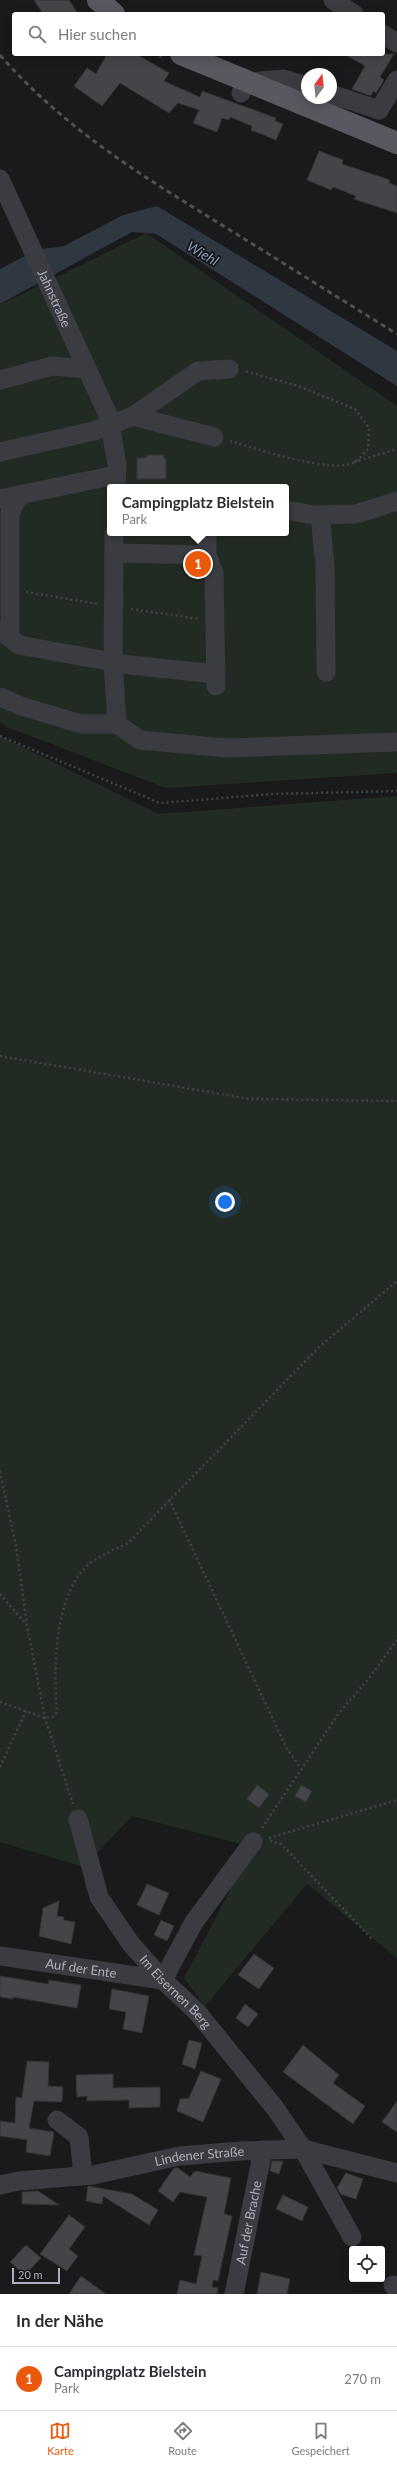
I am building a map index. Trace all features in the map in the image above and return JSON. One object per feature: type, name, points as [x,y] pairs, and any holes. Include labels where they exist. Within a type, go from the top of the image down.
[{"type":"main road","points":[[98,0],[112,12]]},
{"type":"main road","points":[[185,56],[244,88],[397,143]]},
{"type":"street","points":[[333,0],[351,12]]},
{"type":"street","points":[[385,35],[397,43]]},
{"type":"street","points":[[244,88],[284,79],[301,84]]},
{"type":"street","points":[[337,96],[379,110],[397,80]]},
{"type":"street","name":"Jahnstraße","points":[[0,179],[34,258],[53,293],[110,421],[116,481]]},
{"type":"street","points":[[0,380],[52,366],[87,369]]},
{"type":"street","points":[[0,452],[94,431],[110,421],[133,416],[198,371],[229,369]]},
{"type":"street","points":[[133,416],[214,437]]},
{"type":"street","points":[[0,499],[116,481]]},
{"type":"street","points":[[20,495],[10,513],[5,634],[19,645],[216,680],[214,573],[207,555],[207,536]]},
{"type":"street","points":[[289,510],[320,515],[356,514],[397,501]]},
{"type":"street","points":[[320,515],[325,566],[326,672]]},
{"type":"street","points":[[114,536],[113,661],[117,724]]},
{"type":"street","points":[[114,553],[207,555]]},
{"type":"street","points":[[0,697],[21,706],[81,724],[117,724],[140,740],[226,748],[397,742]]},
{"type":"street","name":"Im Eisernen Berg","points":[[78,1819],[99,1897],[131,1944],[162,1980],[197,2012],[275,2108],[303,2149],[352,2237]]},
{"type":"street","points":[[162,1980],[194,1922],[258,1840]]},
{"type":"street","name":"Auf der Ente","points":[[0,1956],[162,1980]]},
{"type":"street","points":[[57,2120],[79,2137],[83,2175]]},
{"type":"street","name":"Lindener Straße","points":[[0,2185],[19,2181],[83,2175],[179,2156],[263,2150],[303,2149],[397,2173]]},
{"type":"street","name":"Auf der Brache","points":[[234,2294],[263,2150]]},
{"type":"path","points":[[229,369],[245,371],[298,386],[355,410],[369,428],[368,449],[354,463]]},
{"type":"path","points":[[214,437],[296,460],[327,465],[354,463],[397,449]]},
{"type":"path","points":[[0,736],[160,803],[272,794],[397,791]]},
{"type":"path","points":[[0,1056],[250,1099],[397,1101]]},
{"type":"path","points":[[0,1702],[45,1718],[53,1717],[57,1712],[55,1666],[59,1627],[76,1579],[92,1562],[128,1543],[169,1499],[317,1349],[397,1281]]},
{"type":"path","points":[[0,1471],[16,1546],[27,1625],[45,1718],[78,1819]]},
{"type":"path","points":[[169,1499],[287,1748],[300,1768]]},
{"type":"path","points":[[0,1594],[27,1625]]},
{"type":"path","points":[[258,1840],[300,1768],[339,1713],[370,1677],[397,1640]]},
{"type":"path","points":[[0,1767],[26,1711]]},
{"type":"path","points":[[258,1840],[397,1800]]},
{"type":"path","points":[[258,1840],[281,1844],[372,1938]]},
{"type":"shaded area","points":[[146,233],[397,406],[397,773],[166,788],[7,727],[0,721],[0,305]]},
{"type":"shaded area","points":[[0,736],[159,814],[397,796],[397,1958],[307,1884],[205,2006],[184,1978],[253,1847],[132,1816],[84,1867],[0,1842]]},
{"type":"water","name":"Wiehl","points":[[157,206],[397,351],[397,386],[156,234],[132,232],[0,304],[0,269],[36,250],[64,246],[123,215]]},
{"type":"building","points":[[34,0],[69,0],[77,12],[42,12]]},
{"type":"building","points":[[385,54],[394,54],[380,77],[384,80],[376,93],[373,91],[371,96],[352,89],[365,66],[348,56],[385,56]]},
{"type":"building","points":[[106,56],[139,56],[169,73],[164,81],[200,97],[202,91],[276,118],[275,121],[283,124],[276,140],[251,130],[252,126],[230,117],[229,120],[222,118],[217,132],[193,123],[199,110],[178,103],[169,113],[120,83],[102,106],[74,86],[87,68],[96,74]]},
{"type":"building","points":[[319,151],[343,160],[342,164],[390,180],[389,183],[397,186],[397,213],[354,199],[356,196],[333,187],[331,190],[307,180]]},
{"type":"building","points":[[147,455],[164,455],[164,458],[166,459],[166,479],[137,479],[137,458],[146,458]]},
{"type":"building","points":[[257,1785],[269,1794],[259,1808],[247,1799]]},
{"type":"building","points":[[301,1785],[312,1791],[306,1802],[295,1796]]},
{"type":"building","points":[[147,1884],[169,1893],[159,1915],[137,1905]]},
{"type":"building","points":[[59,1901],[57,1916],[64,1917],[63,1920],[75,1922],[71,1944],[39,1936],[43,1908]]},
{"type":"building","points":[[161,1920],[174,1926],[167,1941],[154,1935]]},
{"type":"building","points":[[254,1954],[274,1968],[259,1989],[238,1975]]},
{"type":"building","points":[[0,1976],[48,1984],[49,1980],[81,1985],[77,2008],[13,1997],[13,1999],[0,1997]]},
{"type":"building","points":[[112,1989],[149,1996],[142,2033],[123,2029],[126,2012],[109,2009]]},
{"type":"building","points":[[245,2004],[258,2014],[248,2027],[236,2018]]},
{"type":"building","points":[[189,2040],[202,2043],[195,2069],[182,2064]]},
{"type":"building","points":[[303,2045],[339,2075],[333,2083],[365,2106],[353,2124],[283,2072]]},
{"type":"building","points":[[27,2061],[49,2062],[48,2086],[63,2087],[62,2102],[34,2101],[29,2128],[54,2132],[50,2156],[26,2152],[27,2140],[0,2136],[0,2121],[15,2123],[16,2097],[22,2098]]},
{"type":"building","points":[[201,2071],[221,2079],[203,2122],[177,2111],[180,2099],[189,2098]]},
{"type":"building","points":[[113,2074],[113,2088],[160,2087],[160,2107],[129,2108],[129,2100],[87,2101],[87,2096],[77,2097],[76,2075]]},
{"type":"building","points":[[397,2101],[397,2132],[382,2122]]},
{"type":"building","points":[[272,2161],[283,2161],[279,2174],[270,2171]]},
{"type":"building","points":[[174,2168],[178,2168],[190,2177],[195,2171],[231,2178],[224,2214],[232,2216],[218,2281],[213,2280],[212,2287],[218,2288],[217,2294],[177,2294],[180,2280],[196,2284],[202,2256],[194,2255],[207,2197],[180,2192],[173,2202],[158,2191]]},
{"type":"building","points":[[346,2173],[363,2179],[356,2199],[341,2194],[337,2188]]},
{"type":"building","points":[[88,2186],[132,2194],[158,2210],[149,2225],[103,2196],[102,2204],[86,2201]]},
{"type":"building","points":[[38,2191],[59,2205],[22,2204],[22,2192]]},
{"type":"building","points":[[283,2195],[308,2207],[302,2221],[276,2209]]},
{"type":"building","points":[[69,2215],[85,2227],[69,2249],[78,2256],[67,2271],[40,2254]]},
{"type":"building","points":[[26,2245],[41,2258],[25,2275],[10,2262]]},
{"type":"building","points":[[261,2272],[290,2279],[287,2294],[257,2294]]},
{"type":"building","points":[[81,2276],[106,2294],[69,2294]]},
{"type":"railway","points":[[0,55],[24,81],[49,104],[102,147],[129,166],[397,334]]},
{"type":"place","name":"Campingplatz Bielstein","points":[[198,564]]}]
